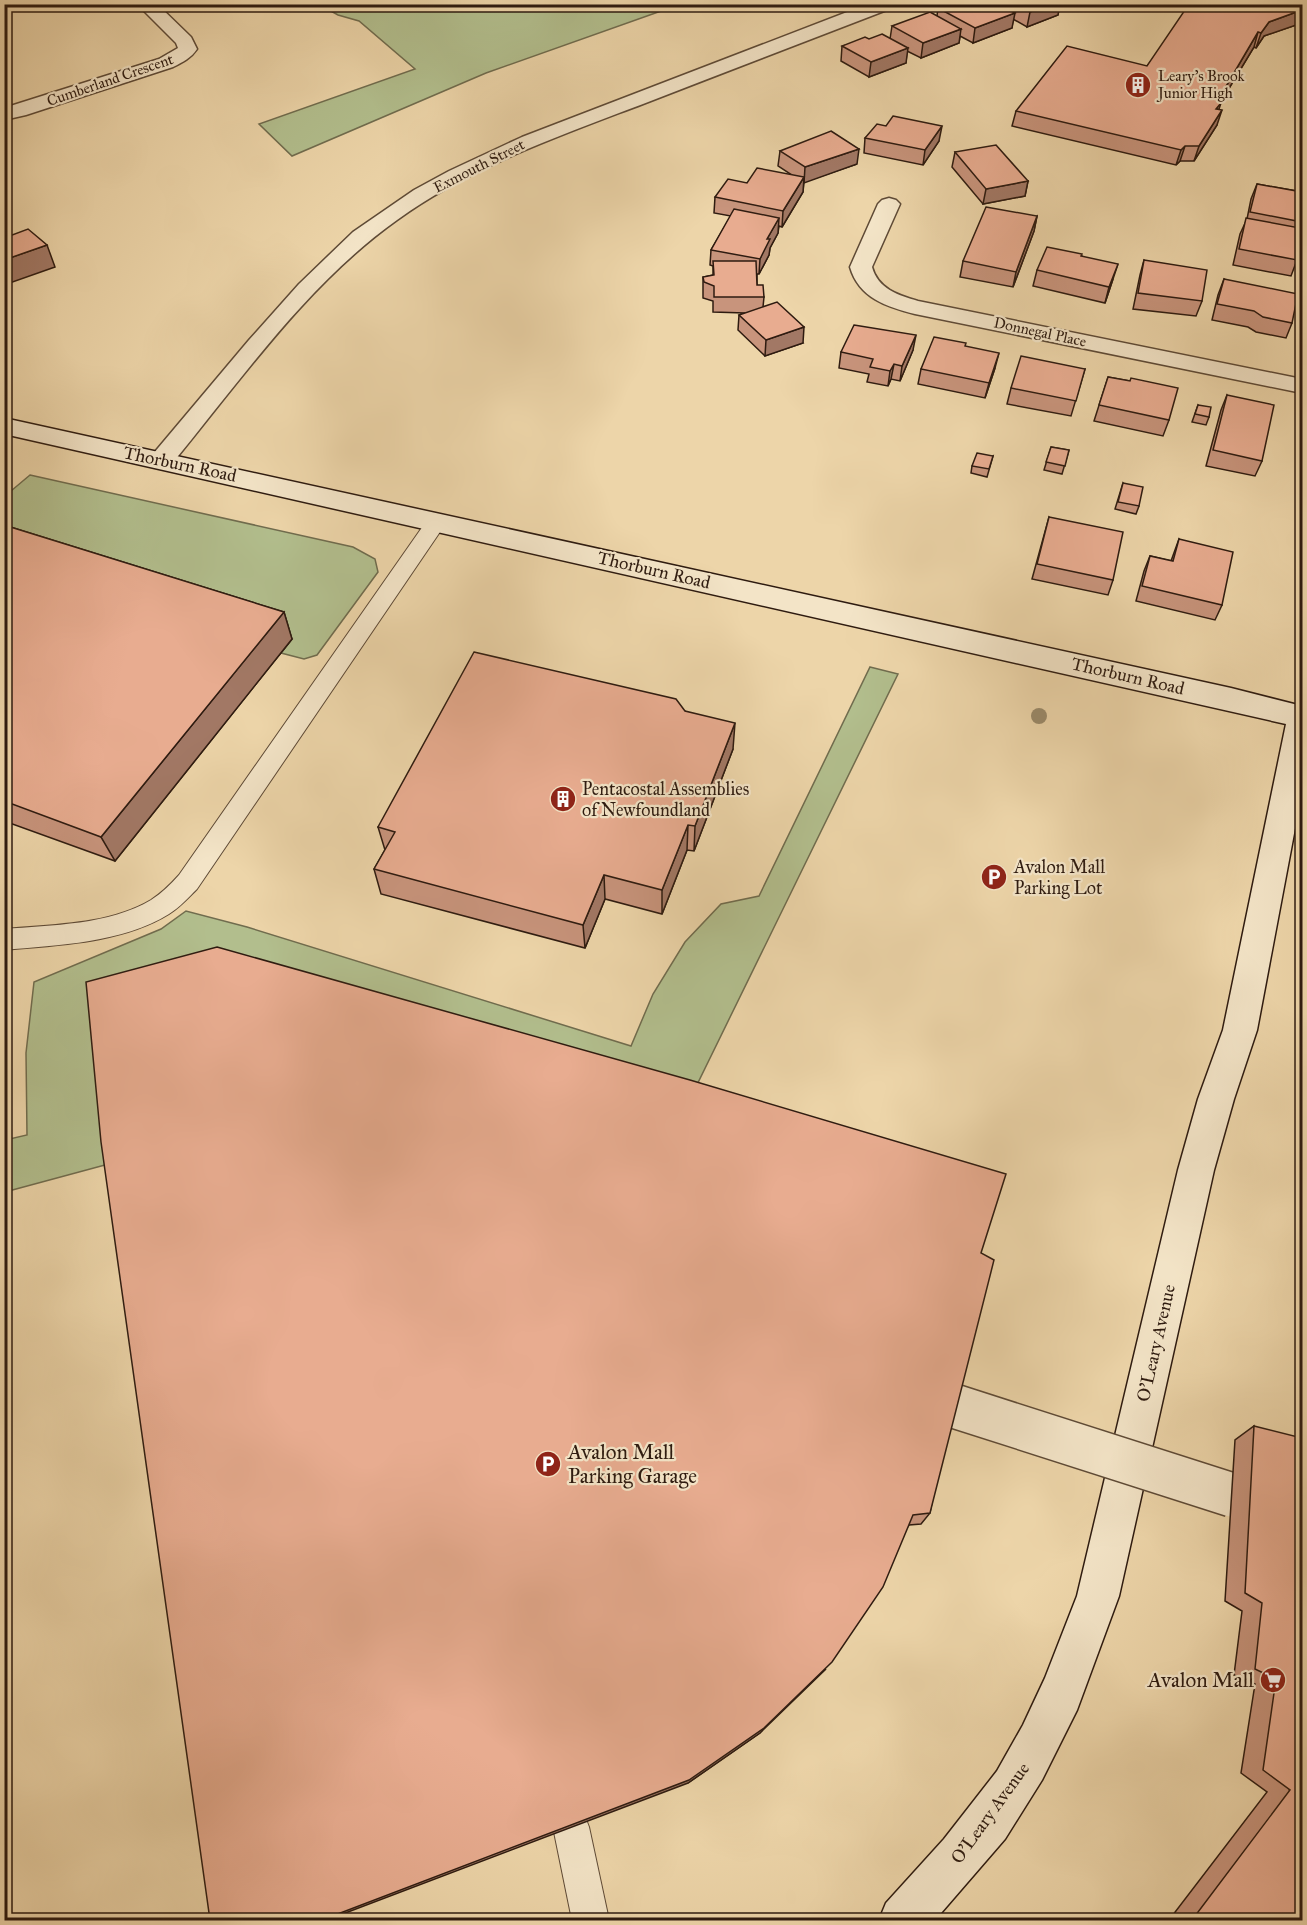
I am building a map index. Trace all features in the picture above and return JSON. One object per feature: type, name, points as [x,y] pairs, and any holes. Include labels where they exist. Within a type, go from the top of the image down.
[{"type":"street","name":"Cumberland Crescent","points":[[4,114],[166,63],[182,55],[188,49],[184,41],[146,4]]},
{"type":"street","name":"Exmouth Street","points":[[161,460],[272,328],[313,284],[362,237],[418,198],[552,131],[886,4]]},
{"type":"street","name":"Donnegal Place","points":[[889,204],[861,267],[866,282],[886,297],[915,307],[1302,386]]},
{"type":"street","name":"Thorburn Road","points":[[4,426],[1219,696],[1302,717]]},
{"type":"street","name":"O'Leary Avenue","points":[[903,1920],[973,1841],[1012,1788],[1047,1727],[1079,1652],[1098,1596],[1196,1170],[1239,1030],[1302,717]]},
{"type":"street","points":[[951,1405],[1232,1495]]},
{"type":"lane","points":[[4,940],[73,934],[115,924],[156,909],[188,882],[437,521]]},
{"type":"lane","points":[[571,1827],[591,1920]]},
{"type":"green space","points":[[320,5],[678,5],[486,73],[292,156],[259,124],[415,69],[359,21],[338,15]]},
{"type":"green space","points":[[30,475],[353,547],[375,559],[378,572],[317,655],[304,659],[281,653],[292,639],[5,564],[5,496]]},
{"type":"green space","points":[[870,667],[898,674],[689,1101],[116,1162],[5,1192],[5,1140],[27,1135],[26,1053],[34,982],[161,929],[186,911],[247,927],[631,1046],[653,994],[685,942],[721,904],[759,896]]},
{"type":"building","points":[[947,4],[998,4],[1015,13],[975,28],[938,8]]},
{"type":"building","points":[[1016,4],[1051,4],[1030,12]]},
{"type":"building","name":"Leary's Brook Junior High","points":[[1189,4],[1302,4],[1302,10],[1269,22],[1261,33],[1258,32],[1218,100],[1221,103],[1216,109],[1222,110],[1199,146],[1185,146],[1181,150],[1016,111],[1067,46],[1147,66]]},
{"type":"building","points":[[930,12],[961,29],[923,43],[892,26]]},
{"type":"building","points":[[882,34],[908,48],[871,62],[842,46],[865,37],[869,39]]},
{"type":"building","points":[[893,116],[942,126],[925,150],[865,138],[877,124],[886,126]]},
{"type":"building","points":[[831,131],[859,149],[805,167],[780,151]]},
{"type":"building","points":[[996,145],[1028,181],[986,189],[955,152]]},
{"type":"building","points":[[757,168],[804,177],[783,211],[715,197],[728,179],[747,183]]},
{"type":"building","points":[[1257,184],[1302,192],[1302,222],[1250,212]]},
{"type":"building","points":[[986,207],[1037,216],[1016,272],[963,261]]},
{"type":"building","points":[[734,209],[779,218],[767,239],[770,239],[760,259],[711,250]]},
{"type":"building","points":[[1246,218],[1300,228],[1297,242],[1301,243],[1297,260],[1239,249]]},
{"type":"building","points":[[28,229],[47,245],[4,260],[4,238]]},
{"type":"building","points":[[1047,247],[1118,264],[1109,287],[1037,270]]},
{"type":"building","points":[[1144,260],[1207,270],[1202,301],[1138,293]]},
{"type":"building","points":[[713,261],[756,261],[757,285],[763,285],[764,297],[714,297],[714,286],[704,282],[703,277],[714,275]]},
{"type":"building","points":[[1224,279],[1298,294],[1292,323],[1263,317],[1254,311],[1217,304]]},
{"type":"building","points":[[777,302],[804,327],[766,340],[739,315]]},
{"type":"building","points":[[854,325],[916,335],[902,366],[894,364],[890,371],[870,367],[873,359],[841,352]]},
{"type":"building","points":[[934,337],[966,343],[965,346],[999,353],[989,383],[921,369]]},
{"type":"building","points":[[1021,356],[1085,369],[1076,401],[1011,388]]},
{"type":"building","points":[[1108,377],[1130,381],[1131,378],[1178,388],[1169,420],[1099,405]]},
{"type":"building","points":[[1227,395],[1274,405],[1262,461],[1213,450]]},
{"type":"building","points":[[1198,405],[1211,407],[1209,417],[1195,414]]},
{"type":"building","points":[[1051,447],[1069,450],[1065,466],[1046,462]]},
{"type":"building","points":[[977,453],[993,456],[989,469],[972,466]]},
{"type":"building","points":[[1123,483],[1143,487],[1139,506],[1118,502]]},
{"type":"building","points":[[1049,517],[1123,532],[1113,580],[1037,564]]},
{"type":"building","points":[[4,525],[284,612],[101,837],[4,801]]},
{"type":"building","points":[[1179,539],[1233,552],[1222,605],[1142,586],[1150,556],[1173,561]]},
{"type":"building","name":"Pentacostal Assemblies of Newfoundland","points":[[474,652],[676,699],[685,711],[735,723],[695,826],[688,825],[662,890],[604,875],[583,925],[374,869],[395,832],[378,827]]},
{"type":"building","name":"Avalon Mall Parking Garage","points":[[217,947],[690,1080],[1006,1174],[981,1253],[994,1260],[930,1513],[913,1515],[883,1587],[832,1662],[764,1728],[689,1780],[322,1920],[210,1920],[101,1142],[86,982]]},
{"type":"building","name":"Avalon Mall","points":[[1254,1426],[1302,1438],[1302,1920],[1192,1920],[1290,1790],[1263,1770],[1276,1679],[1255,1669],[1262,1603],[1245,1593]]},
{"type":"place","name":"Leary's Brook Junior High","points":[[1138,85]]},
{"type":"place","name":"Pentacostal Assemblies of Newfoundland","points":[[563,799]]},
{"type":"place","name":"Avalon Mall Parking Lot","points":[[994,877]]},
{"type":"place","name":"Avalon Mall Parking Garage","points":[[548,1464]]},
{"type":"place","name":"Avalon Mall","points":[[1273,1680]]}]
